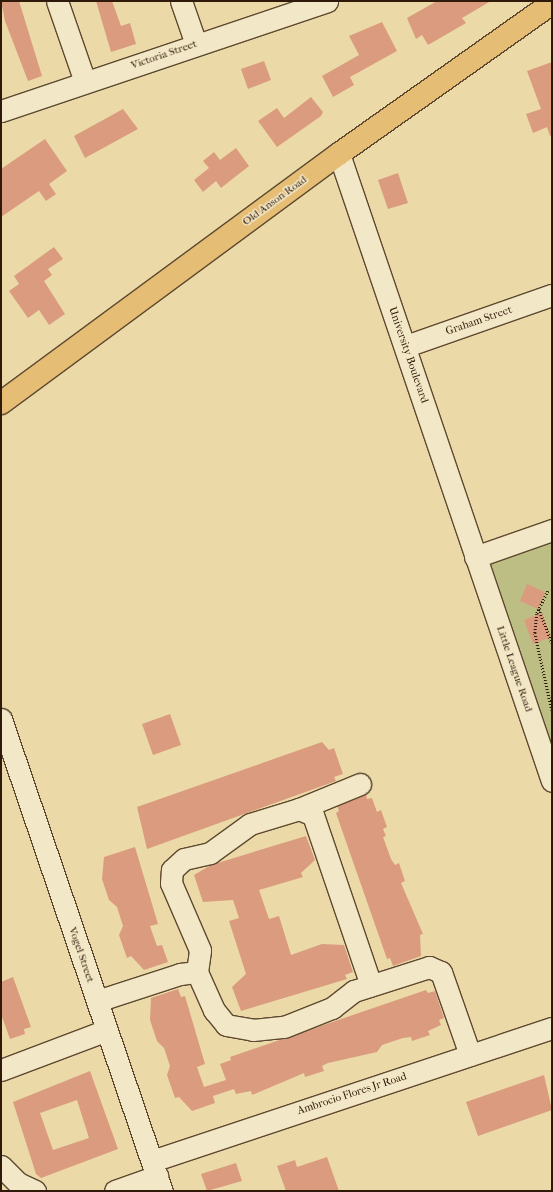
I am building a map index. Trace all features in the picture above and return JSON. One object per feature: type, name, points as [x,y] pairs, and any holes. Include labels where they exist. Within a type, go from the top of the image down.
[{"type":"main road","name":"Old Anson Road","points":[[1,403],[339,154],[552,3]]},
{"type":"street","points":[[57,1],[85,82]]},
{"type":"street","points":[[182,1],[196,44]]},
{"type":"street","name":"Victoria Street","points":[[1,111],[196,44],[301,5],[327,1]]},
{"type":"street","name":"University Boulevard","points":[[339,154],[406,346],[475,557]]},
{"type":"street","name":"Graham Street","points":[[406,346],[552,295]]},
{"type":"street","points":[[475,557],[552,530]]},
{"type":"street","name":"Little League Road","points":[[475,557],[552,781]]},
{"type":"street","name":"Vogel Street","points":[[1,719],[157,1176]]},
{"type":"street","points":[[360,784],[299,809],[250,824],[210,852],[184,859],[172,870],[171,883],[200,950],[197,972],[214,1010],[226,1026],[253,1030],[284,1027],[332,1008],[371,985],[429,966],[441,972],[470,1055]]},
{"type":"street","points":[[299,809],[313,815],[371,985]]},
{"type":"street","points":[[96,1001],[180,974],[197,972]]},
{"type":"street","name":"Ambrocio Flores Jr Road","points":[[115,1191],[470,1055],[552,1028]]},
{"type":"street","points":[[1,1070],[107,1030]]},
{"type":"street","points":[[1,1166],[18,1183],[35,1191]]},
{"type":"path","points":[[548,591],[539,609],[535,633],[552,710]]},
{"type":"path","points":[[539,609],[552,643]]},
{"type":"green space","points":[[552,539],[552,768],[487,562]]},
{"type":"building","points":[[1,1],[19,1],[42,76],[28,81],[5,21]]},
{"type":"building","points":[[96,1],[112,1],[121,26],[130,23],[136,44],[111,52]]},
{"type":"building","points":[[437,1],[491,1],[462,18],[466,23],[428,45],[422,35],[416,39],[407,18]]},
{"type":"building","points":[[382,22],[397,51],[350,77],[354,85],[333,97],[322,76],[359,55],[349,36]]},
{"type":"building","points":[[264,61],[271,80],[248,89],[241,69]]},
{"type":"building","points":[[552,62],[552,135],[550,136],[547,127],[533,133],[526,114],[541,109],[527,71]]},
{"type":"building","points":[[311,97],[323,112],[321,116],[277,147],[258,121],[277,108],[284,118]]},
{"type":"building","points":[[123,109],[138,129],[85,158],[74,136]]},
{"type":"building","points":[[45,139],[67,171],[49,184],[56,194],[46,201],[39,191],[1,217],[1,169]]},
{"type":"building","points":[[236,148],[249,166],[221,188],[216,181],[203,192],[194,180],[209,168],[203,161],[214,152],[220,160]]},
{"type":"building","points":[[398,173],[408,203],[388,209],[378,180]]},
{"type":"building","points":[[54,247],[63,259],[48,269],[52,275],[44,281],[65,314],[49,325],[39,310],[28,318],[9,291],[19,284],[14,276]]},
{"type":"building","points":[[527,584],[545,592],[538,609],[520,601]]},
{"type":"building","points":[[542,613],[551,637],[533,644],[524,620]]},
{"type":"building","points":[[170,714],[181,745],[153,755],[142,724]]},
{"type":"building","points":[[322,742],[329,750],[334,748],[343,774],[334,777],[336,781],[147,849],[137,807]]},
{"type":"building","points":[[366,794],[367,799],[372,798],[377,812],[381,810],[387,827],[383,829],[386,836],[383,837],[391,859],[395,865],[399,863],[405,881],[401,883],[423,934],[420,935],[421,956],[393,966],[390,958],[387,959],[336,813],[339,811],[337,806]]},
{"type":"building","points":[[306,836],[315,860],[301,873],[303,877],[259,890],[269,919],[279,916],[291,955],[322,944],[344,945],[353,972],[345,975],[347,979],[241,1011],[232,987],[246,974],[229,921],[239,918],[233,900],[203,902],[194,875],[211,865]]},
{"type":"building","points":[[135,847],[158,924],[150,926],[157,946],[162,945],[168,962],[144,970],[131,956],[127,958],[119,935],[123,926],[117,907],[109,900],[102,879],[104,857]]},
{"type":"building","points":[[13,977],[31,1027],[24,1029],[25,1034],[10,1039],[1,1014],[1,982]]},
{"type":"building","points":[[178,989],[181,997],[185,996],[205,1064],[197,1067],[204,1087],[226,1080],[220,1064],[231,1060],[230,1057],[426,990],[428,993],[435,991],[444,1018],[439,1020],[441,1025],[428,1031],[430,1035],[412,1041],[411,1037],[403,1038],[382,1045],[377,1052],[328,1063],[322,1066],[324,1071],[305,1077],[304,1073],[252,1095],[251,1091],[236,1094],[234,1089],[213,1096],[215,1103],[192,1111],[179,1097],[175,1098],[167,1075],[170,1066],[164,1048],[157,1041],[150,1020],[151,998]]},
{"type":"building","points":[[90,1071],[118,1149],[41,1178],[36,1174],[13,1102]],"holes":[[[77,1100],[89,1138],[53,1150],[40,1113]]]},
{"type":"building","points":[[544,1075],[552,1110],[478,1136],[466,1102]]},
{"type":"building","points":[[327,1157],[339,1191],[286,1191],[277,1166],[295,1160],[297,1167]]},
{"type":"building","points":[[236,1163],[242,1181],[207,1191],[201,1174]]}]
